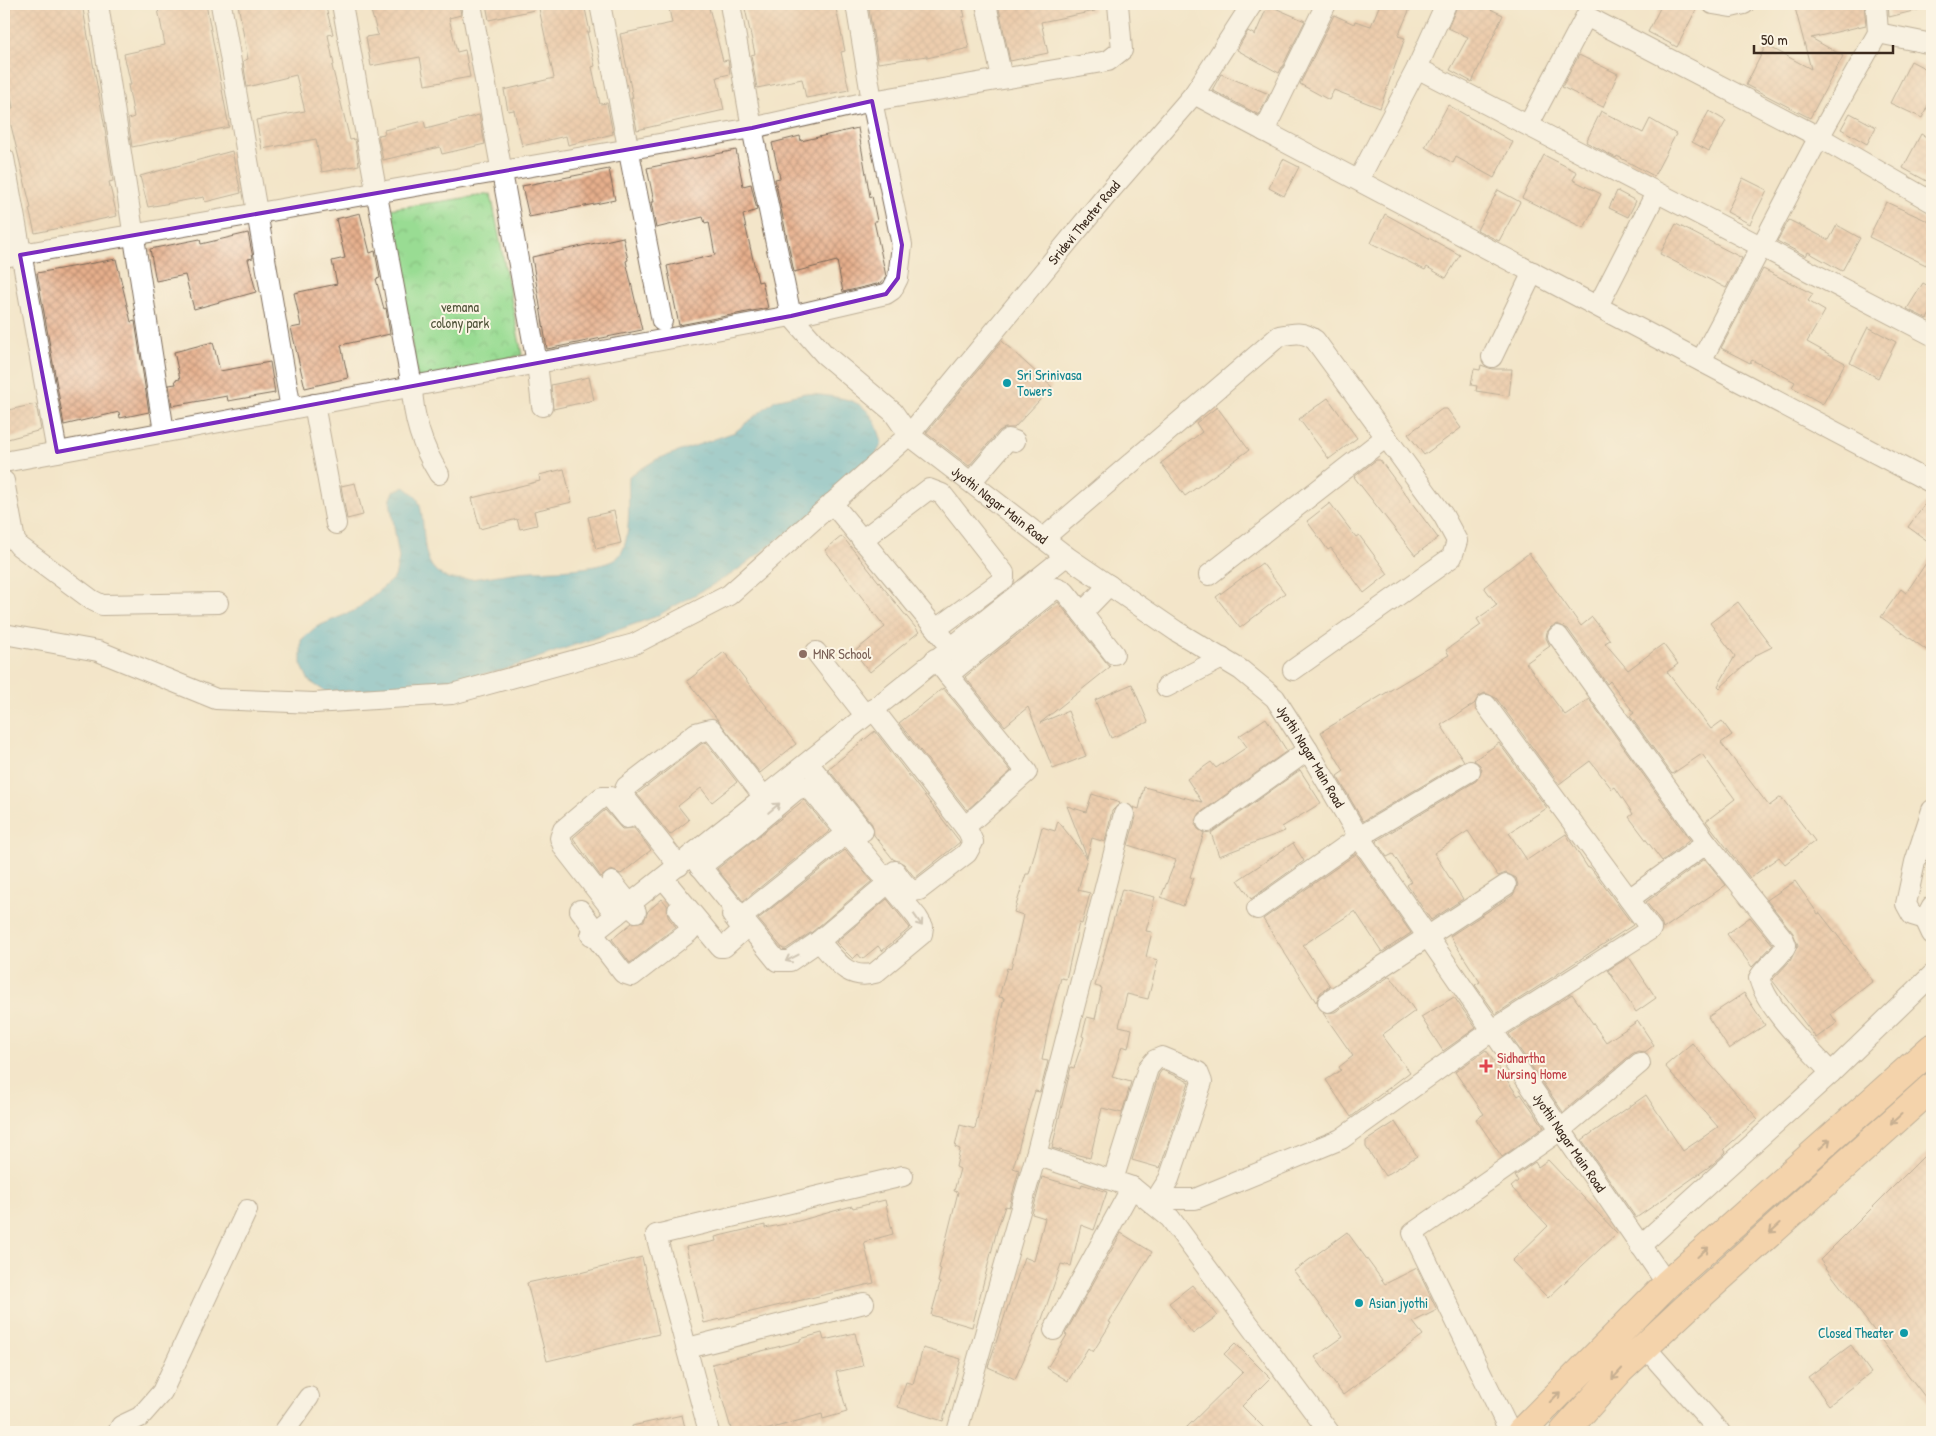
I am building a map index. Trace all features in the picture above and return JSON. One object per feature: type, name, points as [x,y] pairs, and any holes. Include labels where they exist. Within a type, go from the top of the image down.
[{"type":"highway","points":[[1521,1432],[1667,1284],[1932,1048]]},
{"type":"highway","points":[[1564,1432],[1620,1370],[1645,1346],[1932,1086]]},
{"type":"street","points":[[98,4],[164,432]]},
{"type":"street","points":[[221,4],[291,409]]},
{"type":"street","points":[[342,4],[412,386],[413,408],[417,427],[427,454],[439,474]]},
{"type":"street","points":[[471,4],[503,170],[537,363],[542,406]]},
{"type":"street","points":[[600,4],[662,321]]},
{"type":"street","points":[[730,4],[752,128],[790,316]]},
{"type":"street","points":[[4,462],[790,316],[886,294],[892,290],[898,278],[902,245],[872,102],[856,4]]},
{"type":"street","points":[[986,4],[1002,78]]},
{"type":"street","name":"Sridevi Theater Road","points":[[4,634],[98,651],[216,699],[314,703],[452,694],[634,644],[728,595],[909,435],[1109,192],[1194,94],[1252,4]]},
{"type":"street","points":[[1264,131],[1326,4]]},
{"type":"street","points":[[1359,179],[1417,68],[1446,4]]},
{"type":"street","points":[[1713,4],[1730,7],[1744,4]]},
{"type":"street","points":[[1701,361],[1760,246],[1878,33],[1876,4]]},
{"type":"street","points":[[12,256],[134,233],[752,128],[872,102],[1108,61],[1122,50],[1122,7]]},
{"type":"street","points":[[1529,124],[1588,10],[1819,137],[1932,202]]},
{"type":"street","points":[[1878,33],[1932,44]]},
{"type":"street","points":[[1417,68],[1529,124],[1656,193],[1932,335]]},
{"type":"street","points":[[1194,94],[1359,179],[1932,483]]},
{"type":"street","points":[[4,158],[12,256],[57,452]]},
{"type":"street","points":[[1598,306],[1656,193]]},
{"type":"street","points":[[1492,357],[1533,272]]},
{"type":"street","name":"Jyothi Nagar Main Road","points":[[790,316],[824,354],[893,412],[909,435],[1045,537],[1066,556],[1176,631],[1222,658],[1275,698],[1360,837],[1493,1030],[1559,1131],[1667,1284]]},
{"type":"street","points":[[1045,537],[1279,336],[1296,332],[1308,335],[1316,340],[1444,515],[1457,541],[1452,557],[1293,670]]},
{"type":"street","points":[[314,404],[336,524]]},
{"type":"street","points":[[1209,575],[1386,437]]},
{"type":"street","points":[[972,482],[1008,439],[1015,441]]},
{"type":"street","points":[[4,481],[15,540],[19,546],[92,600],[111,606],[218,603]]},
{"type":"street","points":[[862,540],[929,489],[942,494],[1004,573],[1004,579],[936,629]]},
{"type":"street","points":[[832,503],[951,647]]},
{"type":"street","points":[[595,935],[792,785],[808,763],[869,712],[1066,556]]},
{"type":"street","points":[[1082,613],[1109,585]]},
{"type":"street","points":[[948,675],[1056,588],[1065,592],[1114,654]]},
{"type":"street","points":[[1558,636],[1707,843],[1784,940],[1786,944],[1783,952],[1764,968],[1759,978],[1762,991],[1784,1020],[1831,1073]]},
{"type":"street","points":[[808,763],[910,889],[915,892],[971,848],[973,842],[965,827],[816,652]]},
{"type":"street","points":[[1166,687],[1222,658]]},
{"type":"street","points":[[935,659],[1027,772],[965,827]]},
{"type":"street","points":[[1152,1204],[1174,1199],[1195,1199],[1341,1139],[1493,1030],[1651,929],[1486,705]]},
{"type":"street","points":[[580,910],[595,935],[624,973],[629,976],[687,934],[690,926],[677,873],[623,795],[626,788],[696,733],[711,729],[764,797]]},
{"type":"street","points":[[1207,822],[1308,750]]},
{"type":"street","points":[[1257,909],[1360,837],[1470,771]]},
{"type":"street","points":[[744,823],[764,797],[792,785],[808,786],[923,927],[922,934],[875,973],[867,976],[846,972],[819,941]]},
{"type":"street","points":[[627,912],[564,848],[560,838],[563,830],[606,796],[613,800],[677,873],[742,917],[777,961],[790,961],[819,941],[888,883]]},
{"type":"street","points":[[1930,920],[1912,915],[1906,904],[1915,862],[1932,810]]},
{"type":"street","points":[[957,1432],[1036,1156],[1124,814]]},
{"type":"street","points":[[742,917],[847,833]]},
{"type":"street","points":[[1629,899],[1707,843]]},
{"type":"street","points":[[612,882],[627,912]]},
{"type":"street","points":[[1328,1002],[1506,885]]},
{"type":"street","points":[[1640,1246],[1831,1073],[1932,975]]},
{"type":"street","points":[[1112,1180],[1148,1068],[1155,1060],[1162,1057],[1198,1072],[1202,1082],[1169,1179],[1152,1204]]},
{"type":"street","points":[[1510,1432],[1413,1234],[1559,1131],[1640,1063]]},
{"type":"street","points":[[1036,1156],[1132,1187],[1170,1218],[1329,1432]]},
{"type":"street","points":[[709,1432],[688,1348],[656,1235],[903,1176]]},
{"type":"street","points":[[1054,1330],[1132,1187]]},
{"type":"street","points":[[125,1426],[140,1417],[162,1392],[247,1210]]},
{"type":"street","points":[[688,1348],[864,1302]]},
{"type":"street","points":[[1645,1346],[1720,1432]]},
{"type":"street","points":[[284,1432],[309,1397]]},
{"type":"highlighted area","points":[[872,101],[902,245],[898,278],[886,294],[791,316],[57,452],[20,255],[752,128]]},
{"type":"green space","name":"vemana colony park","points":[[491,194],[522,355],[418,382],[389,209]]},
{"type":"water","points":[[805,393],[855,402],[871,416],[882,443],[871,464],[799,524],[732,574],[655,617],[503,670],[469,677],[382,689],[326,692],[309,681],[301,664],[301,640],[316,627],[356,610],[395,577],[399,558],[390,501],[394,491],[405,487],[417,498],[421,508],[425,546],[430,563],[441,575],[448,578],[472,579],[522,572],[602,565],[618,557],[626,541],[628,531],[629,476],[657,459],[735,432],[775,400]]},
{"type":"building","points":[[4,4],[82,4],[113,181],[109,182],[117,216],[35,233],[29,209],[31,208],[7,109],[13,108],[4,62]]},
{"type":"building","points":[[157,4],[206,4],[229,127],[132,147],[128,119],[134,117],[128,85],[131,85],[124,54],[165,45]]},
{"type":"building","points":[[238,4],[325,4],[333,34],[328,35],[334,65],[332,66],[350,140],[355,139],[359,165],[322,172],[316,139],[262,149],[256,120],[305,111],[296,75],[247,87],[243,61],[248,59]]},
{"type":"building","points":[[369,4],[459,4],[461,15],[449,18],[457,52],[465,50],[470,77],[425,85],[420,57],[371,66],[366,37],[378,35]]},
{"type":"building","points":[[486,4],[534,4],[534,10],[489,20]]},
{"type":"building","points":[[538,4],[584,4],[590,32],[587,32],[595,66],[592,67],[600,104],[607,103],[613,134],[568,145],[566,136],[522,146],[514,110],[508,111],[504,90],[554,78]]},
{"type":"building","points":[[668,4],[708,4],[723,61],[728,60],[730,74],[717,77],[724,110],[637,130],[631,98],[633,98],[620,34],[672,23]]},
{"type":"building","points":[[744,4],[835,4],[845,51],[841,52],[849,90],[806,98],[802,79],[757,88],[751,55],[755,54]]},
{"type":"building","points":[[868,4],[962,4],[965,17],[962,17],[969,48],[927,58],[927,56],[878,63]]},
{"type":"building","points":[[998,4],[1094,4],[1095,11],[1041,22],[1048,53],[1010,61]]},
{"type":"building","points":[[1380,4],[1412,4],[1398,36],[1405,38],[1380,108],[1334,90],[1329,100],[1300,84],[1334,15],[1354,24],[1355,21],[1371,26]]},
{"type":"building","points":[[1458,4],[1480,4],[1503,15],[1472,82],[1450,70],[1468,37],[1448,28]]},
{"type":"building","points":[[1662,4],[1699,4],[1677,47],[1648,32]]},
{"type":"building","points":[[1794,4],[1864,4],[1866,25],[1811,38],[1843,56],[1810,118],[1746,85],[1766,45],[1811,69]]},
{"type":"building","points":[[1888,4],[1920,4],[1921,9],[1889,17]]},
{"type":"building","points":[[1268,5],[1305,21],[1279,73],[1237,50],[1248,31],[1255,35]]},
{"type":"building","points":[[1579,55],[1618,74],[1603,107],[1562,87]]},
{"type":"building","points":[[1911,61],[1932,72],[1932,97],[1922,118],[1890,103]]},
{"type":"building","points":[[1221,74],[1269,94],[1259,115],[1212,90]]},
{"type":"building","points":[[1448,105],[1513,142],[1494,178],[1456,157],[1453,163],[1425,147]]},
{"type":"building","points":[[1601,111],[1643,133],[1650,119],[1676,134],[1654,176],[1586,142]]},
{"type":"building","points":[[1709,111],[1726,121],[1709,151],[1692,142]]},
{"type":"building","points":[[1850,113],[1876,127],[1867,144],[1841,129]]},
{"type":"building","points":[[479,115],[485,144],[442,154],[440,147],[383,160],[378,135],[385,134],[384,130],[424,121],[426,129]]},
{"type":"building","points":[[858,128],[870,197],[872,196],[877,221],[874,221],[886,276],[881,283],[843,292],[837,261],[794,272],[775,179],[780,178],[772,143],[800,136],[801,141]]},
{"type":"building","points":[[1921,134],[1932,140],[1932,184],[1903,168]]},
{"type":"building","points":[[736,150],[743,186],[751,184],[757,210],[743,215],[758,282],[762,281],[768,308],[679,325],[667,266],[715,255],[709,222],[705,223],[703,217],[656,228],[651,202],[654,202],[647,168]]},
{"type":"building","points":[[232,151],[241,193],[205,202],[204,197],[148,207],[140,176]]},
{"type":"building","points":[[1544,155],[1577,172],[1573,180],[1601,194],[1584,228],[1522,198]]},
{"type":"building","points":[[1283,159],[1299,167],[1284,196],[1269,188]]},
{"type":"building","points":[[609,169],[615,200],[529,217],[522,186]]},
{"type":"building","points":[[1743,178],[1767,190],[1750,224],[1727,212]]},
{"type":"building","points":[[1498,190],[1520,202],[1499,241],[1477,230]]},
{"type":"building","points":[[1617,191],[1636,201],[1628,217],[1609,208]]},
{"type":"building","points":[[1886,202],[1932,223],[1932,253],[1926,265],[1869,237]]},
{"type":"building","points":[[360,213],[370,253],[375,251],[380,278],[376,279],[384,309],[386,308],[390,334],[341,345],[348,378],[305,388],[291,328],[301,326],[294,293],[337,284],[332,261],[345,258],[336,219]]},
{"type":"building","points":[[1385,214],[1460,255],[1446,278],[1427,267],[1425,270],[1371,243]]},
{"type":"building","points":[[1789,220],[1829,240],[1837,225],[1860,238],[1842,271],[1808,252],[1806,256],[1777,241]]},
{"type":"building","points":[[1676,224],[1742,258],[1726,288],[1660,254]]},
{"type":"building","points":[[248,233],[253,258],[248,259],[256,292],[194,309],[185,275],[156,281],[150,249],[200,239],[201,244]]},
{"type":"building","points":[[623,237],[628,260],[626,261],[642,330],[547,349],[532,257]]},
{"type":"building","points":[[116,259],[131,322],[135,321],[149,412],[120,418],[119,412],[64,425],[37,273]]},
{"type":"building","points":[[1763,269],[1813,294],[1808,301],[1825,311],[1807,342],[1845,363],[1823,404],[1792,387],[1795,382],[1752,360],[1750,363],[1721,348]]},
{"type":"building","points":[[1923,283],[1932,288],[1932,310],[1927,319],[1907,309]]},
{"type":"building","points":[[1868,327],[1896,342],[1878,378],[1850,363]]},
{"type":"building","points":[[1002,341],[1052,387],[1014,428],[1005,428],[999,431],[969,466],[926,433]]},
{"type":"building","points":[[213,342],[220,371],[270,362],[275,393],[228,401],[227,396],[172,406],[169,385],[176,384],[175,380],[180,379],[174,352]]},
{"type":"building","points":[[1481,365],[1492,369],[1512,369],[1509,396],[1476,391],[1477,386],[1471,385],[1474,369],[1480,370]]},
{"type":"building","points":[[589,377],[594,400],[553,409],[551,385]]},
{"type":"building","points":[[1328,398],[1357,438],[1329,459],[1299,419]]},
{"type":"building","points":[[36,404],[41,430],[4,440],[4,411]]},
{"type":"building","points":[[1217,407],[1249,450],[1185,496],[1161,463],[1202,432],[1196,423]]},
{"type":"building","points":[[1442,409],[1447,409],[1461,428],[1424,455],[1408,434]]},
{"type":"building","points":[[1376,460],[1380,460],[1438,538],[1415,555],[1354,477]]},
{"type":"building","points":[[564,469],[572,502],[534,511],[537,525],[520,529],[517,519],[480,529],[472,498],[540,481],[539,475]]},
{"type":"building","points":[[355,483],[363,515],[347,519],[341,486]]},
{"type":"building","points":[[1932,495],[1932,544],[1908,527]]},
{"type":"building","points":[[1330,503],[1356,537],[1359,535],[1388,574],[1364,593],[1331,548],[1328,550],[1307,521]]},
{"type":"building","points":[[614,511],[621,543],[596,549],[588,517]]},
{"type":"building","points":[[842,536],[919,632],[870,672],[854,652],[885,627],[825,550]]},
{"type":"building","points":[[1529,553],[1581,626],[1592,617],[1610,640],[1605,643],[1628,670],[1663,644],[1678,664],[1667,672],[1711,729],[1722,721],[1732,735],[1721,743],[1769,806],[1781,797],[1815,841],[1785,864],[1779,857],[1750,878],[1706,821],[1735,799],[1702,754],[1672,774],[1630,716],[1634,713],[1610,681],[1607,684],[1568,629],[1557,624],[1547,632],[1546,638],[1550,646],[1526,663],[1565,715],[1589,699],[1690,840],[1662,861],[1629,817],[1633,814],[1615,787],[1612,789],[1590,761],[1559,784],[1496,698],[1485,693],[1479,696],[1474,704],[1441,725],[1464,761],[1363,821],[1337,776],[1344,771],[1321,732],[1449,655],[1446,650],[1481,625],[1477,619],[1497,605],[1484,587]]},
{"type":"building","points":[[1932,554],[1932,654],[1881,617],[1901,589],[1906,593]]},
{"type":"building","points":[[1262,563],[1285,593],[1240,628],[1216,597]]},
{"type":"building","points":[[1058,602],[1110,667],[1040,723],[1068,711],[1086,756],[1053,769],[1028,707],[1005,726],[965,677]]},
{"type":"building","points":[[1738,602],[1772,647],[1756,655],[1720,688],[1718,686],[1735,656],[1710,623]]},
{"type":"building","points":[[724,652],[796,744],[760,773],[687,681]]},
{"type":"building","points":[[1132,684],[1148,722],[1111,738],[1095,700]]},
{"type":"building","points":[[943,688],[1011,771],[967,810],[899,723]]},
{"type":"building","points":[[1266,718],[1287,751],[1200,813],[1195,824],[1204,833],[1190,877],[1194,878],[1183,906],[1161,897],[1176,860],[1128,845],[1136,817],[1133,807],[1139,809],[1144,787],[1202,802],[1187,779],[1211,762],[1216,768],[1247,747],[1239,736]]},
{"type":"building","points":[[875,731],[960,842],[915,878],[904,864],[893,859],[874,835],[872,824],[828,769]]},
{"type":"building","points":[[706,742],[737,782],[712,802],[701,788],[678,806],[689,820],[670,835],[637,794]]},
{"type":"building","points":[[1499,743],[1547,808],[1509,833],[1527,860],[1566,834],[1588,868],[1590,867],[1633,925],[1496,1014],[1475,985],[1480,982],[1450,936],[1513,895],[1518,885],[1516,878],[1506,873],[1498,876],[1468,831],[1434,853],[1463,899],[1431,920],[1407,885],[1411,882],[1393,854],[1387,857],[1376,841],[1476,781],[1482,770],[1480,765],[1474,760]]},
{"type":"building","points":[[1300,770],[1321,803],[1282,827],[1285,831],[1219,856],[1211,833]]},
{"type":"building","points":[[1092,794],[1120,803],[1112,811],[1105,842],[1092,838],[1087,857],[1067,806],[1086,812]]},
{"type":"building","points":[[804,800],[830,831],[743,901],[717,869]]},
{"type":"building","points":[[605,810],[622,829],[634,828],[651,850],[621,874],[611,870],[601,877],[573,838]]},
{"type":"building","points":[[1058,821],[1087,858],[1078,890],[1090,893],[1082,924],[1079,923],[1066,979],[1061,978],[1051,1014],[1042,1060],[1048,1061],[1040,1092],[1035,1091],[1029,1110],[1013,1168],[1019,1170],[1009,1207],[1005,1206],[997,1230],[972,1327],[931,1315],[940,1283],[938,1282],[941,1269],[939,1268],[958,1192],[954,1191],[960,1169],[956,1167],[960,1149],[955,1147],[960,1125],[975,1129],[1004,998],[999,997],[1007,968],[1011,969],[1023,915],[1014,912],[1026,874],[1029,874],[1042,827],[1055,831]]},
{"type":"building","points":[[1293,843],[1304,861],[1251,899],[1238,880]]},
{"type":"building","points":[[845,850],[872,881],[812,932],[786,949],[783,949],[758,919]]},
{"type":"building","points":[[1356,854],[1411,933],[1382,952],[1355,911],[1303,945],[1330,986],[1321,992],[1316,1002],[1263,919]]},
{"type":"building","points":[[1705,859],[1726,885],[1663,929],[1661,922],[1646,902]]},
{"type":"building","points":[[1795,881],[1818,914],[1820,913],[1873,981],[1831,1014],[1837,1023],[1816,1038],[1772,980],[1790,961],[1798,945],[1793,933],[1767,900]]},
{"type":"building","points":[[1122,889],[1155,897],[1146,931],[1152,932],[1146,957],[1158,960],[1148,999],[1127,994],[1119,1026],[1132,1029],[1128,1048],[1122,1046],[1112,1077],[1131,1082],[1122,1113],[1102,1108],[1090,1158],[1052,1148],[1071,1067],[1074,1068],[1084,1037],[1082,1036],[1087,1017],[1095,1019],[1102,988],[1095,986]]},
{"type":"building","points":[[662,899],[667,905],[668,917],[676,927],[630,963],[612,939],[632,923],[644,921],[648,911]]},
{"type":"building","points":[[887,899],[910,928],[882,951],[878,946],[862,959],[858,954],[853,959],[836,942]]},
{"type":"building","points":[[1750,917],[1773,945],[1752,967],[1727,934]]},
{"type":"building","points":[[1629,957],[1656,998],[1636,1012],[1608,970]]},
{"type":"building","points":[[1390,976],[1415,1011],[1382,1035],[1410,1072],[1351,1117],[1326,1080],[1341,1070],[1339,1067],[1353,1056],[1323,1013],[1335,1012]]},
{"type":"building","points":[[1744,993],[1765,1025],[1729,1049],[1708,1017]]},
{"type":"building","points":[[1572,994],[1606,1042],[1638,1021],[1654,1045],[1645,1052],[1638,1051],[1632,1054],[1563,1112],[1509,1034]]},
{"type":"building","points":[[1454,997],[1476,1028],[1443,1051],[1421,1017]]},
{"type":"building","points":[[1692,1043],[1758,1119],[1724,1149],[1726,1152],[1713,1164],[1636,1218],[1582,1140],[1646,1095],[1683,1151],[1718,1127],[1665,1066]]},
{"type":"building","points":[[1486,1050],[1518,1096],[1521,1094],[1544,1127],[1502,1157],[1476,1119],[1484,1114],[1455,1072]]},
{"type":"building","points":[[1162,1070],[1189,1082],[1160,1168],[1132,1160],[1159,1074]]},
{"type":"building","points":[[1395,1122],[1417,1156],[1385,1176],[1366,1147],[1366,1141]]},
{"type":"building","name":"Closed Theater","points":[[1932,1148],[1932,1406],[1820,1260]]},
{"type":"building","points":[[1548,1160],[1617,1233],[1548,1298],[1512,1261],[1548,1226],[1511,1187],[1518,1181],[1515,1176],[1535,1162],[1538,1167]]},
{"type":"building","points":[[1042,1177],[1081,1188],[1082,1184],[1107,1192],[1094,1230],[1081,1225],[1071,1266],[1061,1264],[1042,1319],[1015,1379],[988,1367],[1024,1257],[1034,1261],[1045,1218],[1032,1214]]},
{"type":"building","points":[[885,1200],[893,1234],[864,1242],[874,1283],[704,1323],[686,1247],[716,1241],[715,1237],[765,1225],[765,1228],[795,1222],[852,1206],[853,1208]]},
{"type":"building","name":"Asian jyothi","points":[[1347,1232],[1385,1284],[1417,1268],[1437,1310],[1413,1322],[1423,1335],[1343,1395],[1315,1357],[1343,1337],[1294,1271]]},
{"type":"building","points":[[1121,1233],[1152,1252],[1093,1352],[1088,1348],[1068,1381],[1047,1368],[1067,1335],[1065,1334]]},
{"type":"building","points":[[642,1257],[659,1334],[547,1361],[527,1283],[580,1273]]},
{"type":"building","points":[[1192,1285],[1217,1316],[1193,1334],[1169,1303]]},
{"type":"building","points":[[822,1333],[824,1340],[855,1333],[863,1366],[836,1372],[847,1412],[823,1419],[822,1414],[762,1431],[761,1428],[746,1432],[732,1432],[712,1364],[800,1341],[800,1339]]},
{"type":"building","points":[[1235,1343],[1270,1378],[1242,1406],[1268,1432],[1182,1432],[1243,1372],[1224,1354]]},
{"type":"building","points":[[1851,1345],[1871,1373],[1829,1405],[1808,1377]]},
{"type":"building","points":[[923,1348],[961,1359],[943,1421],[898,1407],[906,1382],[913,1384]]},
{"type":"building","points":[[682,1415],[686,1432],[633,1432],[632,1426]]},
{"type":"place","name":"Sri Srinivasa Towers","points":[[1007,383]]},
{"type":"place","name":"MNR School","points":[[803,654]]},
{"type":"place","name":"Sidhartha Nursing Home","points":[[1486,1066]]},
{"type":"place","name":"Asian jyothi","points":[[1359,1303]]},
{"type":"place","name":"Closed Theater","points":[[1904,1333]]}]
